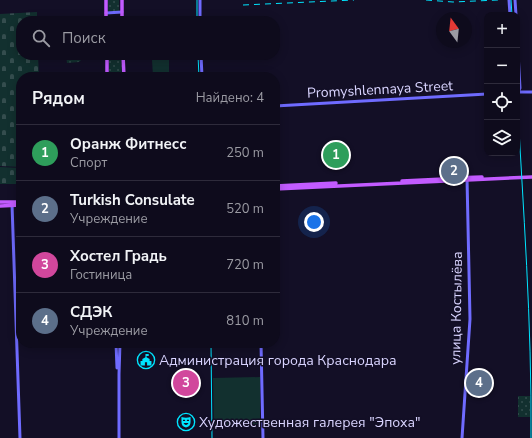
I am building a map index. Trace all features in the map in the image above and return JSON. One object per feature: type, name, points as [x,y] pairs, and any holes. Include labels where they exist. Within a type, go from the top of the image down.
[{"type":"main road","points":[[106,0],[106,13],[122,12]]},
{"type":"main road","points":[[122,0],[122,16]]},
{"type":"main road","points":[[200,0],[200,16]]},
{"type":"main road","points":[[509,0],[510,12]]},
{"type":"main road","points":[[515,0],[516,12]]},
{"type":"main road","points":[[518,48],[520,84]]},
{"type":"main road","points":[[107,60],[107,72]]},
{"type":"main road","points":[[123,60],[124,72]]},
{"type":"main road","points":[[201,60],[202,72]]},
{"type":"main road","points":[[520,88],[524,92]]},
{"type":"main road","points":[[520,92],[532,92]]},
{"type":"main road","name":"Promyshlennaya Street","points":[[280,106],[484,94]]},
{"type":"main road","points":[[280,187],[532,176]]},
{"type":"main road","name":"улица Костылёва","points":[[462,438],[470,319],[467,179]]},
{"type":"main road","points":[[0,202],[16,204]]},
{"type":"main road","points":[[0,206],[16,203]]},
{"type":"main road","points":[[12,204],[16,321]]},
{"type":"main road","points":[[17,348],[20,438]]},
{"type":"main road","points":[[116,348],[119,438]]},
{"type":"main road","points":[[119,438],[120,348]]},
{"type":"main road","points":[[261,348],[263,438]]},
{"type":"green space","points":[[108,0],[119,0],[119,11],[108,11]]},
{"type":"green space","points":[[37,12],[37,16],[16,16],[16,60],[38,60],[39,72],[16,72],[16,167],[0,166],[0,14]]},
{"type":"green space","points":[[67,60],[81,60],[79,62],[67,63]]},
{"type":"green space","points":[[109,60],[121,60],[122,72],[109,72]]},
{"type":"green space","points":[[152,60],[169,60],[169,72],[153,72]]},
{"type":"green space","points":[[0,167],[16,168],[16,184],[0,184]]},
{"type":"green space","points":[[260,377],[260,424],[214,426],[213,378]]},
{"type":"green space","points":[[518,396],[530,396],[530,417],[518,417]]},
{"type":"tram line","points":[[197,0],[197,16]]},
{"type":"tram line","points":[[511,0],[512,12]]},
{"type":"tram line","points":[[198,60],[199,72]]},
{"type":"tram line","points":[[518,120],[529,309],[531,438]]},
{"type":"tram line","points":[[211,348],[212,438]]},
{"type":"railway","points":[[243,5],[354,0]]},
{"type":"railway","points":[[426,0],[453,2],[498,0]]},
{"type":"place","name":"Оранж Фитнесс","points":[[336,155]]},
{"type":"place","name":"Turkish Consulate","points":[[454,171]]},
{"type":"place","name":"Администрация города Краснодара","points":[[146,360]]},
{"type":"place","name":"Хостел Градь","points":[[186,383]]},
{"type":"place","name":"СДЭК","points":[[479,383]]},
{"type":"place","name":"Художественная галерея \"Эпоха\"","points":[[186,422]]}]
